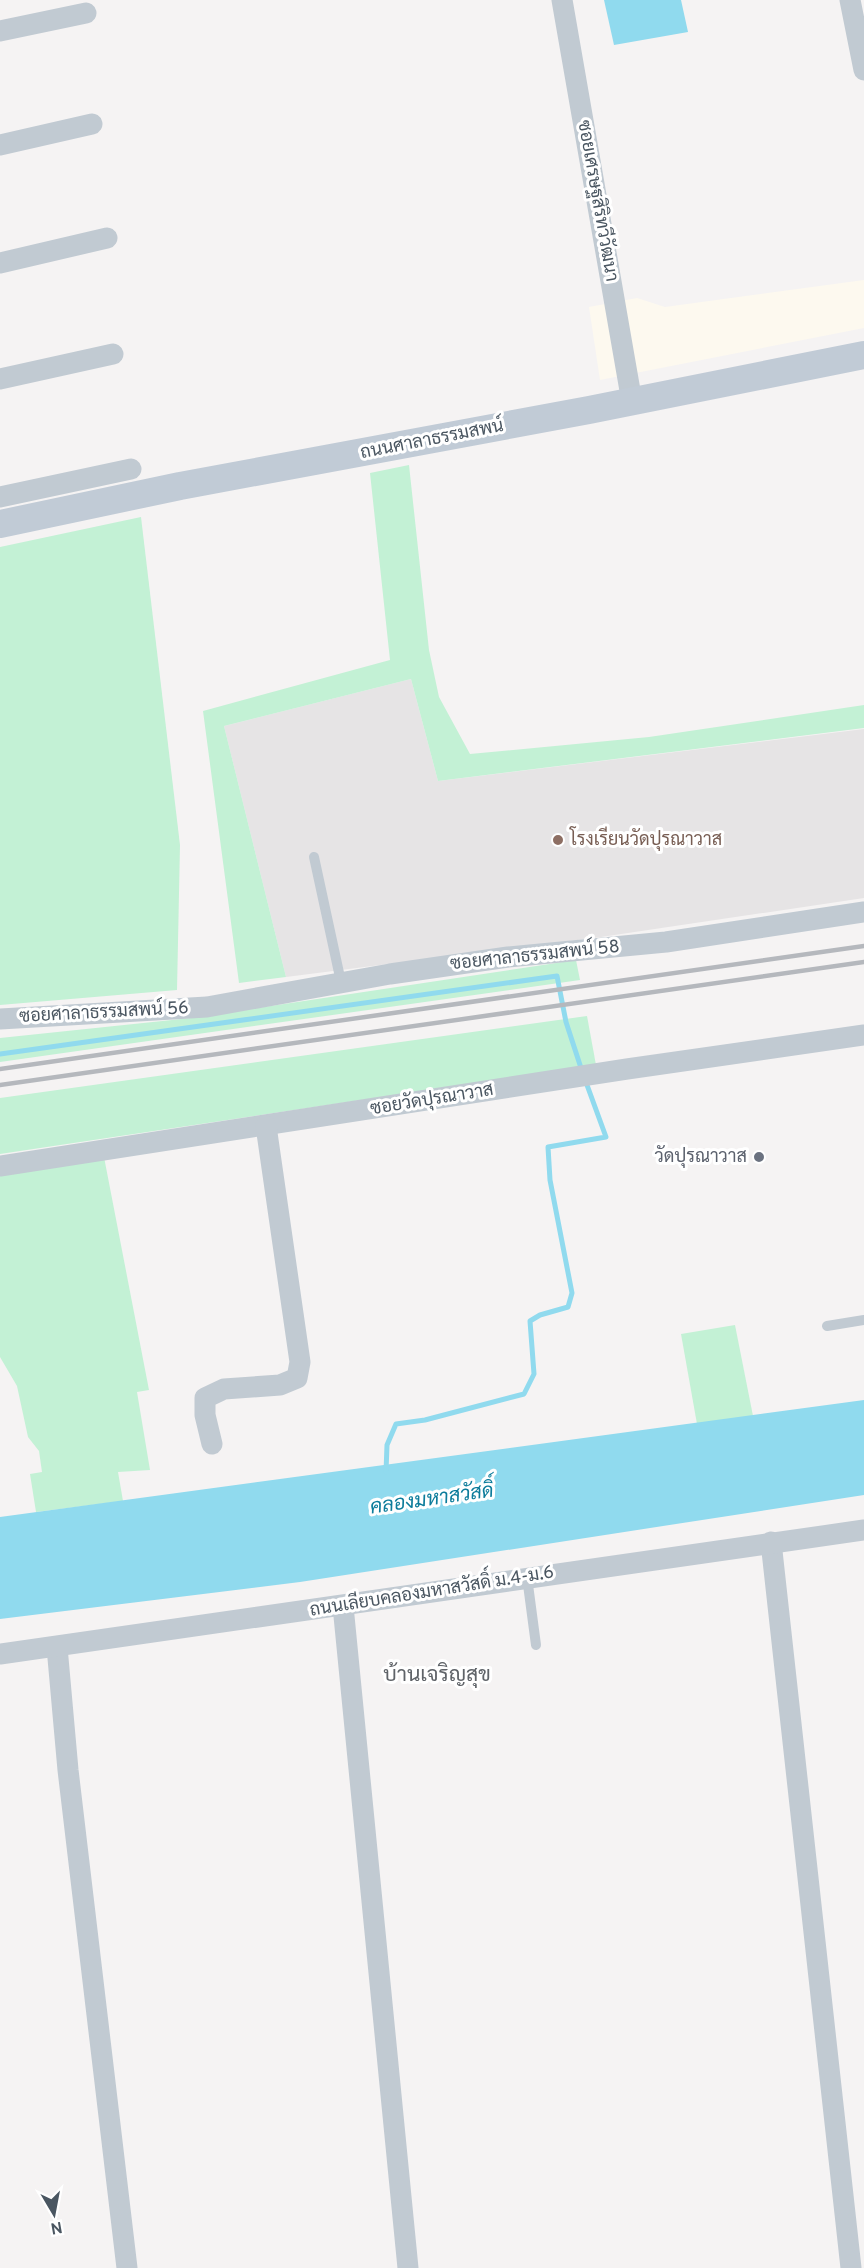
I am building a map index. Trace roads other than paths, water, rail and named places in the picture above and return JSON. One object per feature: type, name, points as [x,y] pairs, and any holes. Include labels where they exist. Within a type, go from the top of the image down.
[{"type":"street","name":"ซอยเศรษฐสิริทวีวัฒนา","points":[[562,0],[632,402]]},
{"type":"street","points":[[850,0],[864,70]]},
{"type":"street","points":[[0,31],[86,13]]},
{"type":"street","points":[[0,145],[92,124]]},
{"type":"street","points":[[0,262],[107,238]]},
{"type":"street","points":[[0,379],[113,354]]},
{"type":"street","name":"ถนนศาลาธรรมสพน์","points":[[0,524],[180,486],[632,402],[864,355]]},
{"type":"street","points":[[0,496],[131,469]]},
{"type":"street","name":"ซอยศาลาธรรมสพน์ 58","points":[[207,1006],[341,982],[508,957],[666,942],[864,912]]},
{"type":"street","name":"ซอยศาลาธรรมสพน์ 56","points":[[0,1019],[207,1006]]},
{"type":"street","name":"ซอยวัดปุรณาวาส","points":[[0,1166],[627,1069],[864,1035]]},
{"type":"street","points":[[212,1444],[205,1414],[205,1398],[224,1389],[280,1385],[297,1378],[300,1362],[266,1126]]},
{"type":"street","name":"ถนนเลียบคลองมหาสวัสดิ์ ม.4-ม.6","points":[[0,1654],[864,1530]]},
{"type":"street","points":[[771,1542],[851,2268]]},
{"type":"street","points":[[343,1606],[408,2268]]},
{"type":"street","points":[[57,1647],[68,1770],[127,2268]]},
{"type":"lane","points":[[314,857],[341,982]]},
{"type":"lane","points":[[827,1326],[864,1320]]},
{"type":"lane","points":[[527,1577],[536,1645]]},
{"type":"water","points":[[604,0],[681,0],[688,32],[614,45]]},
{"type":"water","name":"คลองมหาสวัสดิ์","points":[[864,1400],[864,1495],[300,1582],[0,1619],[0,1517]]},
{"type":"waterway","points":[[0,1054],[557,976],[566,1022],[581,1068]]},
{"type":"waterway","points":[[386,1472],[387,1445],[396,1424],[425,1420],[524,1394],[534,1374],[530,1321],[540,1315],[568,1307],[572,1293],[550,1180],[548,1147],[606,1137],[587,1085]]},
{"type":"railway","points":[[0,1069],[864,946]]},
{"type":"railway","points":[[0,1085],[864,962]]},
{"type":"place","name":"โรงเรียนวัดปุรณาวาส","points":[[558,840]]},
{"type":"place","name":"วัดปุรณาวาส","points":[[759,1157]]},
{"type":"district","name":"บ้านเจริญสุข","points":[[437,1675]]}]
